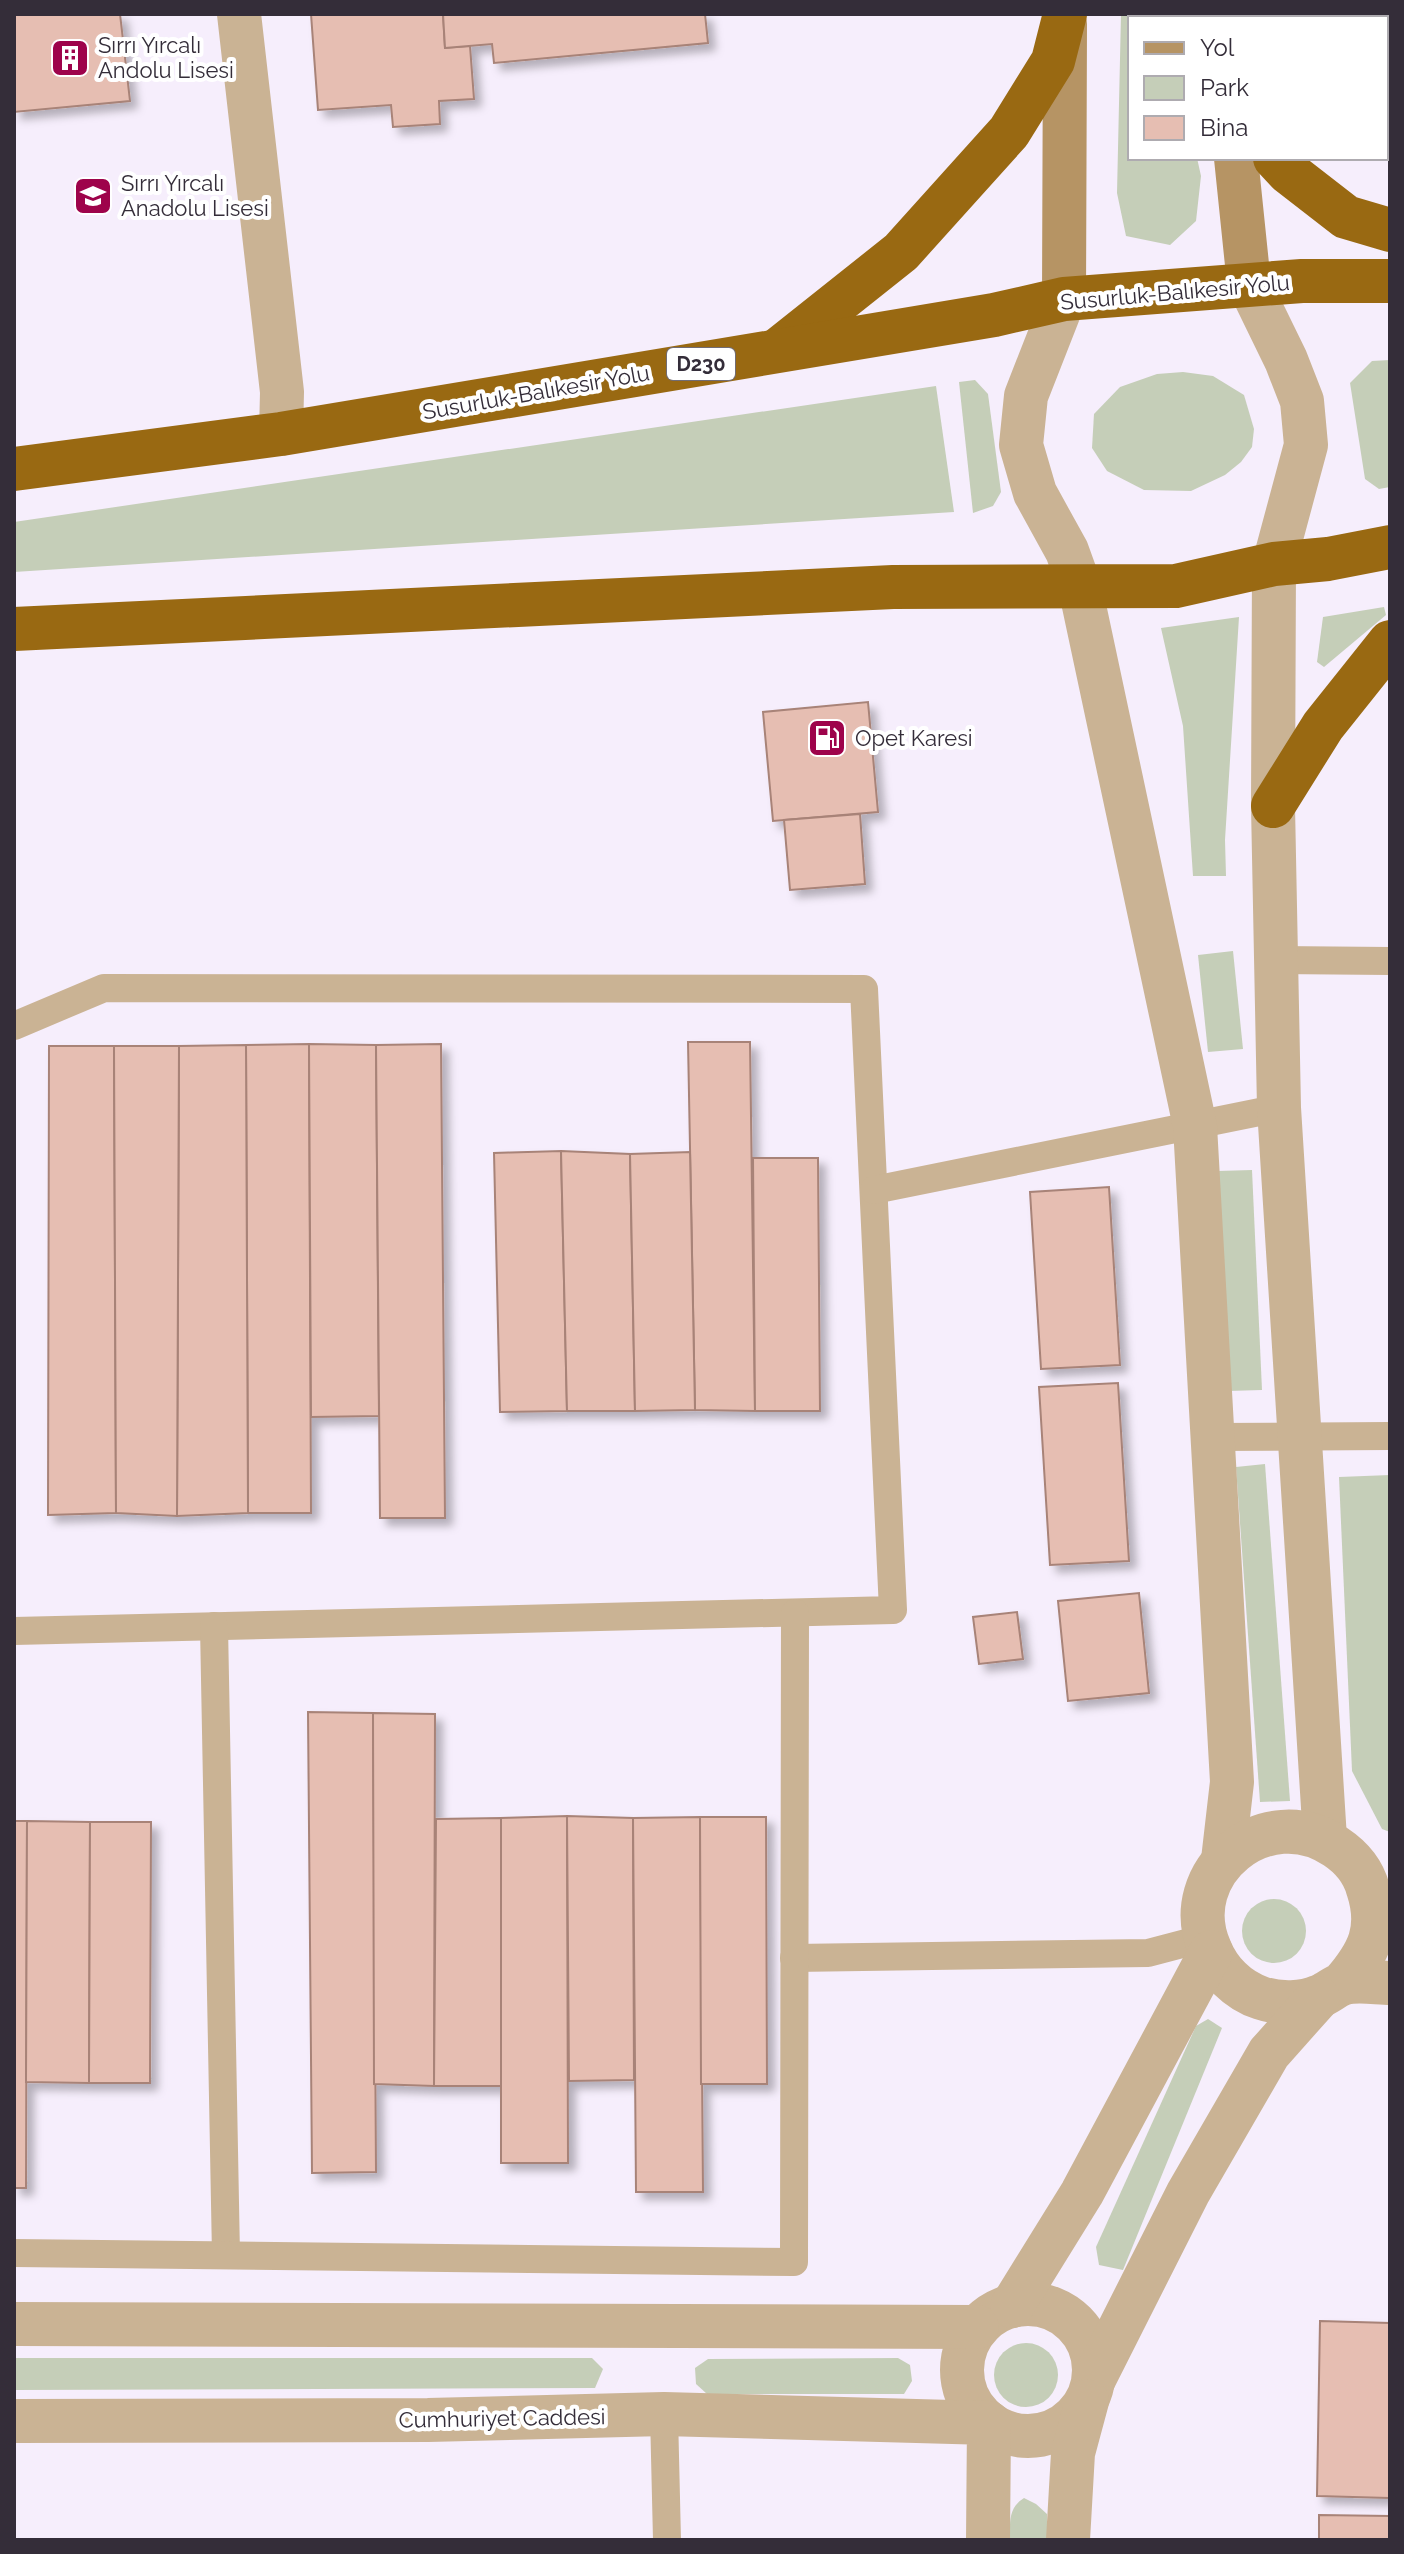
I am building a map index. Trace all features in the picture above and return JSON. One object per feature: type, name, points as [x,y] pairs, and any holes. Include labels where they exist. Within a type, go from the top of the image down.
[{"type":"highway","points":[[776,352],[901,252],[1009,132],[1053,61],[1065,14]]},
{"type":"highway","points":[[1277,160],[1346,217],[1390,230]]},
{"type":"highway","name":"Susurluk-Balıkesir Yolu","points":[[14,469],[281,434],[994,315],[1064,299],[1249,284],[1390,281]]},
{"type":"highway","points":[[14,629],[893,587],[1176,586],[1274,564],[1328,559],[1390,547]]},
{"type":"highway","points":[[1273,806],[1323,726],[1390,642]]},
{"type":"street","points":[[239,14],[282,392],[281,434]]},
{"type":"street","points":[[1065,14],[1064,299],[1026,396],[1021,445],[1035,493],[1067,551],[1080,587],[1195,1126],[1232,1782],[1223,1860]]},
{"type":"street","points":[[1208,1945],[1082,2193],[995,2316],[966,2346],[962,2367],[965,2388],[974,2408],[989,2423],[1009,2433],[1032,2436],[1054,2431],[1074,2418],[1091,2390],[1188,2193],[1269,2053],[1362,1961],[1373,1934],[1373,1905],[1365,1878],[1336,1847],[1299,1437],[1279,1108],[1273,806],[1274,564],[1306,445],[1302,401],[1249,284],[1236,160]]},
{"type":"street","points":[[1390,1866],[1298,1831],[1270,1833],[1245,1843],[1223,1860],[1209,1884],[1202,1910],[1208,1945],[1215,1963],[1235,1984],[1261,1998],[1290,2003],[1331,1990],[1390,1983]]},
{"type":"street","points":[[14,2324],[995,2316],[1034,2304],[1054,2309],[1073,2321],[1086,2338],[1093,2357],[1091,2390],[1073,2453],[1068,2540]]},
{"type":"street","name":"Cumhuriyet Caddesi","points":[[14,2421],[428,2420],[664,2414],[989,2423]]},
{"type":"street","points":[[988,2540],[989,2423]]},
{"type":"lane","points":[[1277,960],[1390,961]]},
{"type":"lane","points":[[14,1026],[104,988],[864,989],[893,1610],[14,1631]]},
{"type":"lane","points":[[874,1190],[1279,1108]]},
{"type":"lane","points":[[1212,1437],[1390,1436]]},
{"type":"lane","points":[[14,2253],[794,2262],[795,1613]]},
{"type":"lane","points":[[214,1626],[226,2255]]},
{"type":"lane","points":[[794,1958],[1148,1953],[1208,1945]]},
{"type":"lane","points":[[664,2414],[667,2540]]},
{"type":"green space","points":[[1121,14],[1171,14],[1128,16],[1128,160],[1197,160],[1201,176],[1196,221],[1170,245],[1126,236],[1117,193]]},
{"type":"green space","points":[[1390,360],[1390,487],[1379,489],[1365,479],[1350,383],[1372,361]]},
{"type":"green space","points":[[1183,372],[1213,376],[1244,395],[1254,429],[1252,447],[1241,462],[1225,475],[1191,491],[1144,490],[1107,471],[1092,448],[1094,414],[1120,387],[1157,374]]},
{"type":"green space","points":[[975,380],[988,394],[1001,492],[993,506],[973,513],[959,382]]},
{"type":"green space","points":[[936,386],[954,512],[14,572],[14,522]]},
{"type":"green space","points":[[1384,607],[1386,615],[1324,667],[1317,662],[1323,617]]},
{"type":"green space","points":[[1239,617],[1225,840],[1226,876],[1193,876],[1183,726],[1161,628]]},
{"type":"green space","points":[[1233,951],[1243,1049],[1208,1052],[1198,955]]},
{"type":"green space","points":[[1252,1170],[1262,1390],[1228,1391],[1218,1171]]},
{"type":"green space","points":[[1265,1464],[1290,1801],[1260,1802],[1236,1467]]},
{"type":"green space","points":[[1390,1475],[1390,1832],[1382,1829],[1352,1771],[1339,1477]]},
{"type":"green space","points":[[1268,1899],[1280,1899],[1297,1908],[1304,1919],[1304,1943],[1297,1954],[1280,1963],[1268,1963],[1256,1958],[1247,1949],[1242,1937],[1242,1925],[1247,1913],[1256,1904]]},
{"type":"green space","points":[[1208,2019],[1222,2028],[1123,2270],[1099,2265],[1096,2247],[1196,2026]]},
{"type":"green space","points":[[1026,2343],[1049,2352],[1058,2375],[1049,2398],[1026,2407],[1003,2398],[994,2375],[1003,2352]]},
{"type":"green space","points":[[14,2358],[592,2358],[603,2369],[595,2388],[14,2390]]},
{"type":"green space","points":[[898,2358],[910,2365],[912,2381],[904,2394],[707,2394],[696,2384],[695,2368],[708,2359]]},
{"type":"green space","points":[[1024,2498],[1047,2514],[1047,2540],[1010,2540],[1013,2511]]},
{"type":"building","name":"Sırrı Yırcalı Andolu Lisesi","points":[[14,14],[120,14],[130,101],[14,112]]},
{"type":"building","points":[[311,14],[443,14],[445,48],[470,46],[474,99],[439,101],[440,124],[393,127],[391,105],[318,110]]},
{"type":"building","points":[[443,14],[705,14],[708,43],[494,63],[492,44],[445,48]]},
{"type":"building","points":[[868,702],[878,812],[773,821],[763,712]]},
{"type":"building","points":[[860,814],[865,884],[790,890],[784,820]]},
{"type":"building","points":[[688,1042],[750,1042],[755,1411],[695,1410]]},
{"type":"building","points":[[309,1044],[311,1513],[248,1513],[246,1045]]},
{"type":"building","points":[[309,1044],[376,1045],[379,1416],[311,1417]]},
{"type":"building","points":[[441,1044],[445,1518],[380,1518],[376,1045]]},
{"type":"building","points":[[246,1045],[248,1513],[177,1516],[179,1046]]},
{"type":"building","points":[[49,1046],[114,1046],[116,1513],[48,1515]]},
{"type":"building","points":[[114,1046],[179,1046],[177,1516],[116,1513]]},
{"type":"building","points":[[561,1151],[567,1411],[500,1412],[494,1153]]},
{"type":"building","points":[[561,1151],[630,1154],[635,1411],[567,1411]]},
{"type":"building","points":[[690,1152],[695,1410],[635,1411],[630,1154]]},
{"type":"building","points":[[753,1158],[818,1158],[820,1411],[755,1411]]},
{"type":"building","points":[[1109,1187],[1120,1365],[1041,1369],[1030,1192]]},
{"type":"building","points":[[1118,1383],[1129,1561],[1050,1565],[1039,1387]]},
{"type":"building","points":[[1139,1593],[1149,1693],[1068,1701],[1058,1601]]},
{"type":"building","points":[[1017,1612],[1023,1659],[979,1664],[973,1617]]},
{"type":"building","points":[[308,1712],[373,1713],[376,2172],[312,2173]]},
{"type":"building","points":[[373,1713],[435,1714],[434,2086],[374,2084]]},
{"type":"building","points":[[567,1816],[568,2163],[501,2163],[501,1818]]},
{"type":"building","points":[[567,1816],[633,1818],[634,2080],[569,2081]]},
{"type":"building","points":[[700,1817],[703,2192],[636,2192],[633,1818]]},
{"type":"building","points":[[700,1817],[766,1817],[767,2084],[701,2084]]},
{"type":"building","points":[[501,1818],[501,2086],[434,2086],[436,1819]]},
{"type":"building","points":[[14,1821],[27,1821],[26,2188],[14,2188]]},
{"type":"building","points":[[27,1821],[90,1822],[89,2083],[26,2082]]},
{"type":"building","points":[[90,1822],[151,1822],[150,2083],[89,2083]]},
{"type":"building","points":[[1320,2321],[1390,2323],[1389,2498],[1317,2496]]},
{"type":"building","points":[[1319,2515],[1390,2516],[1390,2540],[1319,2540]]},
{"type":"place","name":"Sırrı Yırcalı Andolu Lisesi","points":[[70,58]]},
{"type":"place","name":"Sırrı Yırcalı Anadolu Lisesi","points":[[93,196]]},
{"type":"place","name":"Opet Karesi","points":[[827,738]]}]
